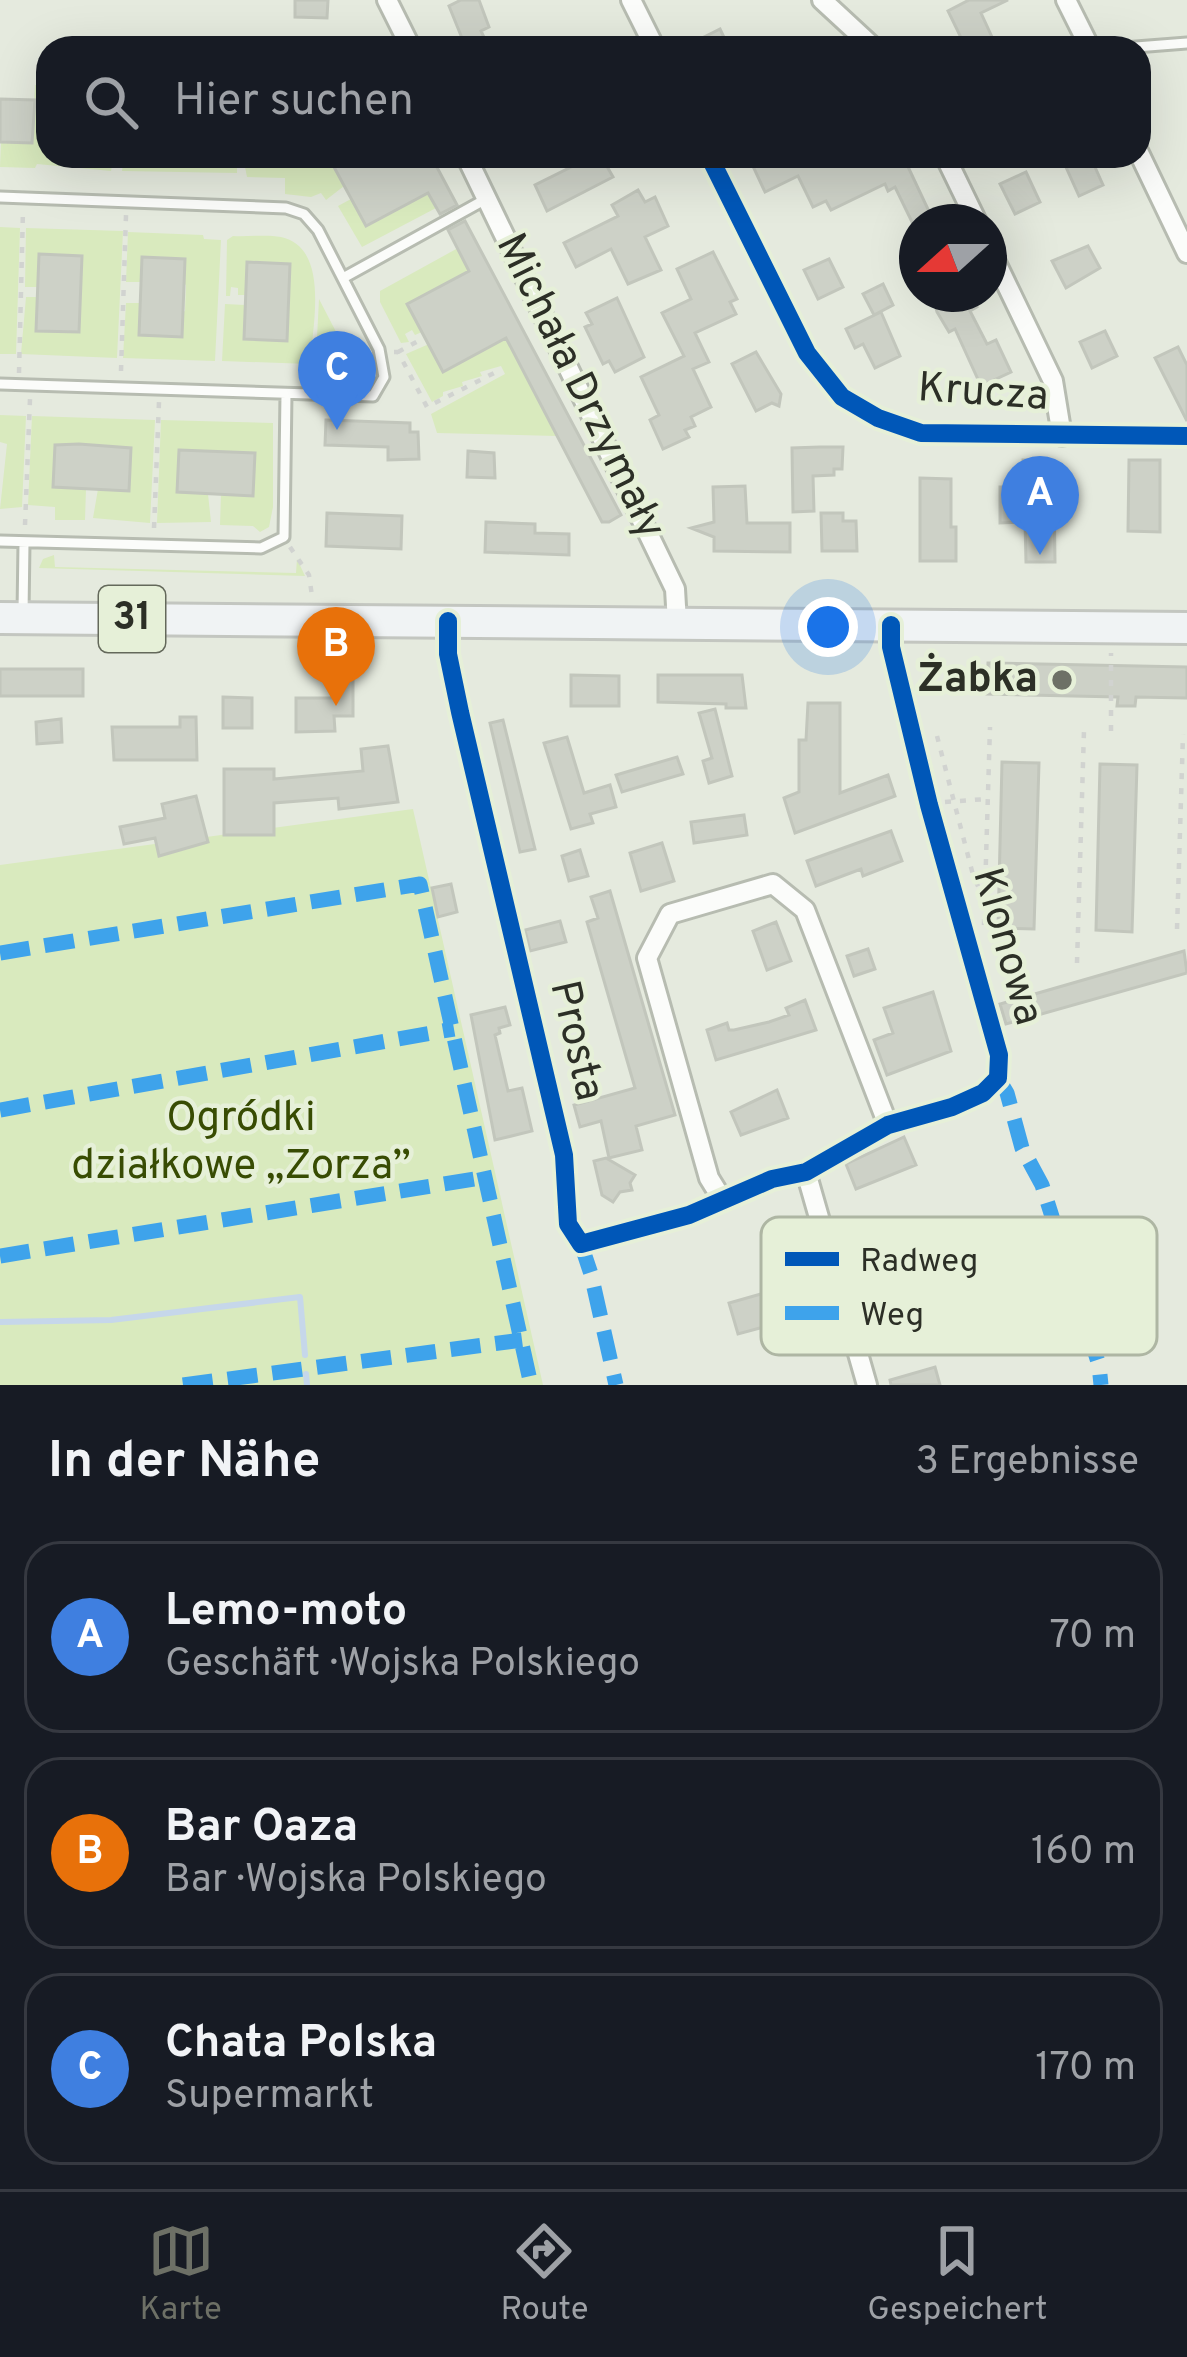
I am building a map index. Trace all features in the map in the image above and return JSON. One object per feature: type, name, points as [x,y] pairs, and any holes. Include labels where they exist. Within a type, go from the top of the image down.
[{"type":"main road","name":"31","points":[[11,618],[1187,628]]},
{"type":"street","points":[[387,0],[405,36]]},
{"type":"street","points":[[631,0],[649,36]]},
{"type":"street","points":[[822,0],[861,36]]},
{"type":"street","points":[[1066,0],[1084,36]]},
{"type":"street","name":"Michała Drzymały","points":[[472,168],[661,556],[675,589],[677,623]]},
{"type":"street","name":"Krucza","points":[[715,168],[807,353],[842,397],[878,418],[921,434],[1187,436]]},
{"type":"street","points":[[951,168],[968,204]]},
{"type":"street","points":[[1146,168],[1187,253]]},
{"type":"street","points":[[1007,285],[1053,381],[1062,436]]},
{"type":"street","name":"Prosta","points":[[448,621],[448,654],[460,712],[564,1155],[568,1224],[580,1244],[689,1215],[772,1179],[806,1172]]},
{"type":"street","name":"Klonowa","points":[[806,1172],[888,1125],[983,1093],[998,1078],[999,1055],[929,805],[891,647],[891,625]]},
{"type":"street","points":[[722,1199],[710,1178],[647,958],[670,914],[773,884],[805,910],[888,1125]]},
{"type":"street","points":[[806,1172],[819,1217]]},
{"type":"street","points":[[858,1355],[867,1385]]},
{"type":"lane","points":[[1151,46],[1187,43]]},
{"type":"lane","points":[[0,196],[286,208],[304,214],[318,230],[343,278],[380,355],[384,377],[373,396],[0,384]]},
{"type":"lane","points":[[343,278],[487,198]]},
{"type":"lane","points":[[0,541],[261,548],[284,537],[286,394]]},
{"type":"lane","points":[[11,618],[24,543]]},
{"type":"path","points":[[24,197],[24,543]]},
{"type":"path","points":[[120,389],[127,201]]},
{"type":"path","points":[[380,355],[420,340]]},
{"type":"path","points":[[398,352],[427,407],[496,372]]},
{"type":"path","points":[[153,546],[160,391]]},
{"type":"path","points":[[284,537],[309,575],[313,601]]},
{"type":"path","points":[[1111,628],[1111,731]]},
{"type":"path","points":[[971,955],[984,927],[990,727]]},
{"type":"path","points":[[1077,963],[1084,730]]},
{"type":"path","points":[[1177,929],[1183,734]]},
{"type":"path","points":[[938,736],[984,900]]},
{"type":"path","points":[[929,805],[987,799]]},
{"type":"green space","points":[[35,85],[36,166],[0,167],[1,142],[32,143]]},
{"type":"green space","points":[[122,168],[237,168],[237,173]]},
{"type":"green space","points":[[245,168],[335,168],[344,186],[326,200],[321,193],[311,197],[285,194],[285,178],[247,177]]},
{"type":"green space","points":[[407,168],[414,168],[436,208],[362,247],[338,206],[351,199],[366,226],[403,207]]},
{"type":"green space","points":[[0,227],[20,228],[16,354],[0,354]]},
{"type":"green space","points":[[26,228],[123,231],[117,358],[21,354],[26,297],[37,297],[37,331],[79,332],[82,256],[39,254],[38,287],[25,287]]},
{"type":"green space","points":[[128,232],[221,240],[215,361],[123,358],[126,303],[140,303],[139,335],[185,311],[186,285],[142,257],[141,282],[126,282]]},
{"type":"green space","points":[[233,236],[281,237],[297,244],[307,256],[315,291],[310,364],[222,361],[225,304],[245,305],[245,339],[287,341],[289,264],[247,262],[245,295],[231,287],[226,296],[227,240]]},
{"type":"green space","points":[[458,248],[557,436],[437,433],[431,414],[505,374],[501,366],[480,372],[482,376],[462,382],[463,386],[443,392],[432,402],[406,354],[429,344],[422,332],[415,335],[412,330],[405,334],[409,342],[401,343],[380,302],[380,291]]},
{"type":"green space","points":[[319,299],[346,351],[336,358],[316,357]]},
{"type":"green space","points":[[0,415],[26,416],[22,507],[0,509],[7,444],[0,442]]},
{"type":"green space","points":[[32,416],[155,420],[150,523],[93,518],[98,489],[129,490],[131,449],[55,446],[53,487],[86,489],[85,520],[55,520],[55,507],[28,505]]},
{"type":"green space","points":[[161,420],[273,423],[269,527],[260,532],[253,526],[220,525],[221,494],[253,495],[255,454],[179,450],[177,491],[208,494],[211,522],[157,523]]},
{"type":"green space","points":[[54,555],[55,567],[296,573],[297,559],[305,576],[39,568],[43,559]]},
{"type":"green space","name":"Ogródki działkowe „Zorza”","points":[[413,809],[543,1385],[0,1385],[0,865]]},
{"type":"building","points":[[295,0],[328,0],[327,18],[295,17]]},
{"type":"building","points":[[479,0],[489,27],[481,31],[483,36],[461,36],[449,6]]},
{"type":"building","points":[[969,0],[1008,0],[981,13],[992,36],[960,36],[948,11]]},
{"type":"building","points":[[0,99],[35,100],[32,143],[0,142]]},
{"type":"building","points":[[335,168],[437,168],[457,205],[440,214],[428,193],[366,226]]},
{"type":"building","points":[[569,168],[608,168],[613,177],[547,211],[535,185]]},
{"type":"building","points":[[754,168],[909,168],[926,204],[903,204],[895,187],[888,191],[885,184],[831,210],[826,201],[813,207],[798,176],[765,192]]},
{"type":"building","points":[[1066,168],[1095,168],[1103,185],[1079,196]]},
{"type":"building","points":[[1026,172],[1040,202],[1015,214],[1000,184]]},
{"type":"building","points":[[638,190],[645,202],[655,197],[668,226],[645,237],[661,270],[628,284],[611,249],[576,267],[564,243],[618,216],[612,205]]},
{"type":"building","points":[[465,221],[621,515],[609,522],[602,522],[506,338],[443,372],[407,304],[469,271],[448,230]]},
{"type":"building","points":[[1088,246],[1100,268],[1066,288],[1052,261]]},
{"type":"building","points":[[713,252],[737,299],[730,302],[736,314],[695,333],[709,362],[693,369],[711,407],[691,417],[695,426],[685,430],[689,437],[663,449],[650,420],[659,415],[641,377],[684,356],[662,313],[691,299],[677,269]]},
{"type":"building","points":[[39,254],[82,256],[79,332],[36,331]]},
{"type":"building","points":[[142,257],[185,259],[182,337],[139,335]]},
{"type":"building","points":[[829,259],[843,287],[818,299],[804,270]]},
{"type":"building","points":[[247,262],[290,264],[287,341],[244,339]]},
{"type":"building","points":[[883,284],[893,305],[874,315],[863,294]]},
{"type":"building","points":[[617,298],[644,357],[615,372],[609,361],[603,364],[585,327],[592,324],[586,313]]},
{"type":"building","points":[[881,312],[900,356],[875,368],[863,344],[855,348],[846,329]]},
{"type":"building","points":[[937,312],[971,312],[987,344],[996,340],[1011,372],[981,386],[955,329],[949,332]]},
{"type":"building","points":[[1105,331],[1117,356],[1092,368],[1080,342]]},
{"type":"building","points":[[1178,347],[1187,365],[1187,421],[1155,358]]},
{"type":"building","points":[[756,352],[781,394],[779,406],[772,403],[756,411],[732,364]]},
{"type":"building","points":[[326,420],[410,423],[410,432],[418,432],[419,459],[388,460],[388,447],[325,445]]},
{"type":"building","points":[[55,445],[131,448],[129,491],[53,487]]},
{"type":"building","points":[[843,447],[842,469],[834,469],[834,475],[813,476],[814,511],[793,512],[792,448]]},
{"type":"building","points":[[179,450],[255,453],[253,496],[177,492]]},
{"type":"building","points":[[468,451],[494,453],[495,478],[467,477]]},
{"type":"building","points":[[1023,460],[1042,461],[1041,487],[1054,486],[1055,562],[1026,562],[1025,522],[1000,523],[1000,487],[1022,487]]},
{"type":"building","points":[[1129,460],[1160,460],[1160,532],[1128,531]]},
{"type":"building","points":[[920,478],[951,479],[956,561],[920,561]]},
{"type":"building","points":[[745,486],[747,523],[790,523],[790,552],[714,551],[714,537],[691,528],[714,522],[713,487]]},
{"type":"building","points":[[327,513],[402,516],[401,549],[326,546]]},
{"type":"building","points":[[821,513],[843,513],[843,521],[856,521],[857,551],[822,551]]},
{"type":"building","points":[[486,522],[535,524],[535,533],[569,534],[569,555],[485,552]]},
{"type":"building","points":[[988,663],[1187,667],[1187,698],[1136,697],[1135,706],[1117,706],[1118,697],[987,694]]},
{"type":"building","points":[[0,669],[83,669],[83,696],[0,696]]},
{"type":"building","points":[[332,675],[353,675],[353,716],[334,716],[335,731],[296,732],[296,698],[332,698]]},
{"type":"building","points":[[571,675],[619,676],[619,706],[571,706]]},
{"type":"building","points":[[658,675],[742,675],[746,708],[658,702]]},
{"type":"building","points":[[223,697],[252,698],[252,728],[223,728]]},
{"type":"building","points":[[808,703],[840,703],[840,793],[888,775],[895,796],[795,833],[784,798],[799,792],[799,740],[806,740]]},
{"type":"building","points":[[715,709],[732,776],[709,783],[703,761],[712,758],[699,713]]},
{"type":"building","points":[[180,717],[196,717],[197,760],[114,760],[112,727],[180,727]]},
{"type":"building","points":[[61,719],[62,742],[37,744],[36,722]]},
{"type":"building","points":[[503,720],[535,849],[520,852],[490,723]]},
{"type":"building","points":[[567,737],[584,793],[610,785],[616,807],[590,814],[593,823],[571,829],[544,743]]},
{"type":"building","points":[[388,746],[398,802],[339,809],[338,798],[274,803],[274,835],[224,835],[224,769],[274,769],[274,779],[363,771],[361,749]]},
{"type":"building","points":[[677,757],[683,774],[622,792],[616,775]]},
{"type":"building","points":[[1002,762],[1039,763],[1034,929],[998,928]]},
{"type":"building","points":[[1100,764],[1137,765],[1132,932],[1096,930]]},
{"type":"building","points":[[196,796],[208,842],[159,856],[155,838],[124,844],[120,827],[165,818],[162,804]]},
{"type":"building","points":[[744,815],[747,835],[694,843],[691,822]]},
{"type":"building","points":[[891,831],[902,861],[863,876],[861,869],[816,886],[807,861]]},
{"type":"building","points":[[662,843],[674,881],[641,891],[630,853]]},
{"type":"building","points":[[580,850],[588,876],[569,881],[562,856]]},
{"type":"building","points":[[451,884],[457,912],[438,917],[432,888]]},
{"type":"building","points":[[610,891],[675,1115],[636,1126],[642,1150],[609,1158],[601,1121],[580,1127],[574,1105],[635,1088],[587,922],[598,918],[591,897]]},
{"type":"building","points":[[560,921],[566,942],[530,951],[525,930]]},
{"type":"building","points":[[776,922],[791,961],[767,970],[753,931]]},
{"type":"building","points":[[868,949],[875,969],[854,976],[847,956]]},
{"type":"building","points":[[1184,951],[1187,973],[1006,1024],[1000,1004]]},
{"type":"building","points":[[933,992],[951,1051],[887,1075],[874,1040],[893,1033],[884,1008]]},
{"type":"building","points":[[805,1000],[816,1030],[716,1060],[707,1030],[727,1023],[734,1030],[769,1022],[789,1015],[786,1008]]},
{"type":"building","points":[[505,1007],[510,1025],[499,1028],[495,1035],[508,1091],[522,1088],[532,1131],[495,1140],[471,1015]]},
{"type":"building","points":[[777,1090],[788,1118],[741,1135],[731,1112]]},
{"type":"building","points":[[904,1137],[916,1165],[856,1189],[846,1164]]},
{"type":"building","points":[[606,1158],[635,1175],[632,1190],[620,1192],[613,1202],[602,1195],[594,1161]]},
{"type":"building","points":[[761,1294],[761,1328],[738,1334],[729,1303]]},
{"type":"building","points":[[935,1367],[940,1385],[891,1385],[890,1380]]},
{"type":"waterway","points":[[0,1322],[111,1320],[300,1297],[305,1355]]},
{"type":"waterway","points":[[306,1374],[307,1385]]},
{"type":"marked path","points":[[0,953],[420,884],[531,1385]]},
{"type":"marked path","points":[[0,1110],[454,1029]]},
{"type":"marked path","points":[[998,1078],[1052,1217]]},
{"type":"marked path","points":[[0,1256],[487,1177]]},
{"type":"marked path","points":[[581,1244],[616,1385]]},
{"type":"marked path","points":[[183,1385],[522,1340]]},
{"type":"marked path","points":[[1096,1355],[1101,1385]]},
{"type":"cycle path","points":[[715,168],[807,353],[842,397],[878,418],[921,433],[1187,436]]},
{"type":"cycle path","points":[[448,621],[448,654],[460,712],[564,1155],[568,1224],[581,1244],[689,1215],[772,1179],[806,1172],[888,1125],[983,1093],[998,1078],[999,1055],[929,805],[891,647],[891,625]]},
{"type":"place","name":"Chata Polska","points":[[337,430]]},
{"type":"place","name":"Lemo-moto","points":[[1040,555]]},
{"type":"place","name":"Żabka","points":[[1062,680]]},
{"type":"place","name":"Bar Oaza","points":[[336,706]]}]
